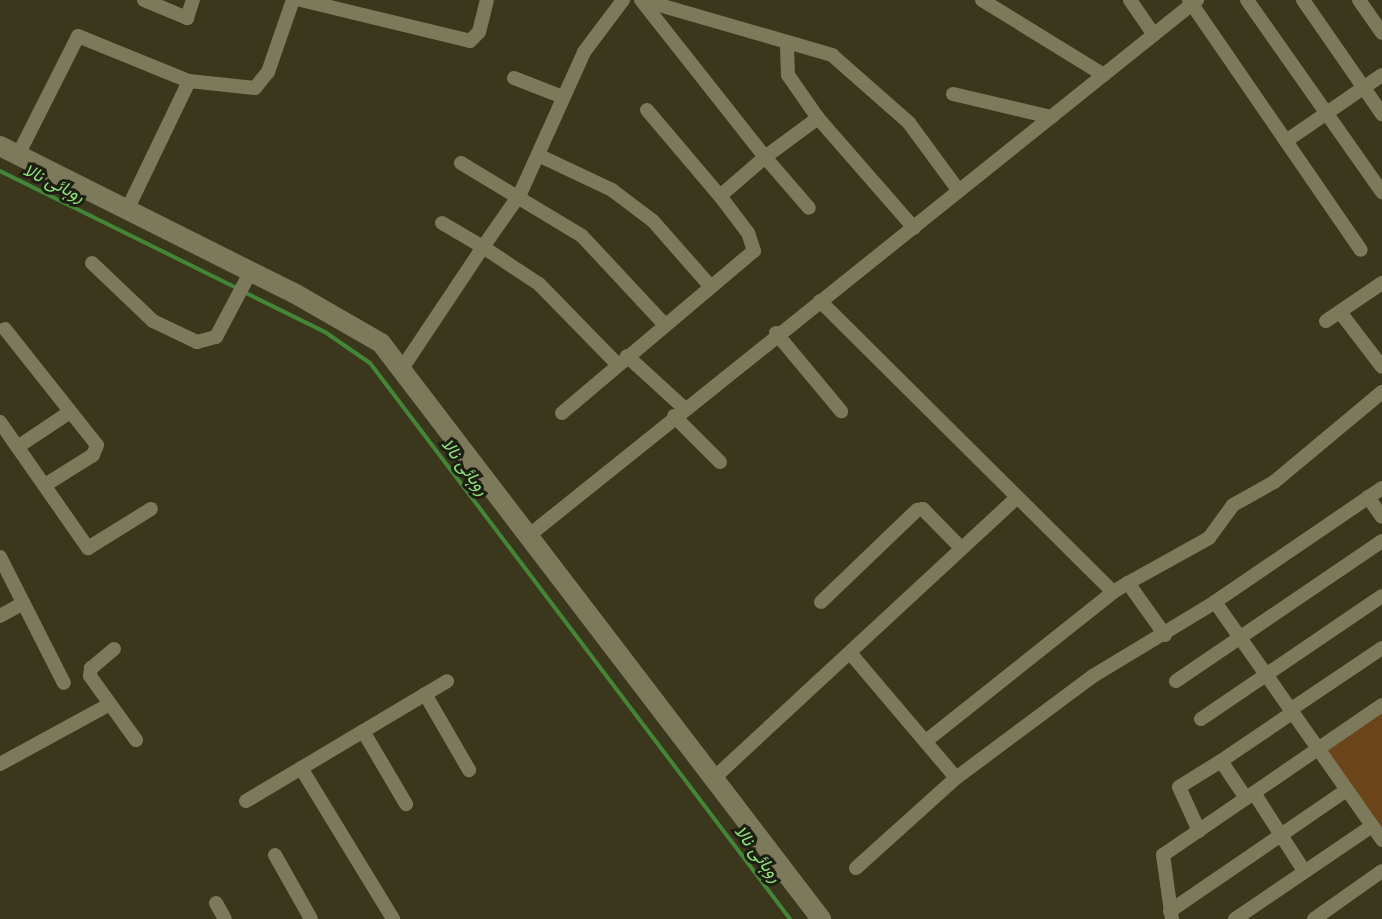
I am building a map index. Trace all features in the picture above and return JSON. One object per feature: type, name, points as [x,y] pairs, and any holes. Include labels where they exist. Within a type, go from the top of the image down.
[{"type":"street","points":[[144,0],[187,18],[193,0]]},
{"type":"street","points":[[293,0],[260,85],[243,89],[189,81],[78,36],[9,150],[128,208],[249,275],[364,330],[403,367],[527,537],[821,919]]},
{"type":"street","points":[[301,0],[470,41],[479,32],[487,0]]},
{"type":"street","points":[[403,367],[520,194],[584,52],[623,0]]},
{"type":"street","points":[[642,0],[787,46],[832,55],[909,123],[959,191]]},
{"type":"street","points":[[642,0],[765,157],[809,208]]},
{"type":"street","points":[[982,0],[1104,75]]},
{"type":"street","points":[[1130,0],[1154,34]]},
{"type":"street","points":[[1247,0],[1382,192]]},
{"type":"street","points":[[1303,0],[1382,114]]},
{"type":"street","points":[[1359,0],[1382,33]]},
{"type":"street","points":[[527,537],[776,333],[914,228],[1192,1],[1361,250]]},
{"type":"street","points":[[787,46],[788,75],[818,118],[914,228]]},
{"type":"street","points":[[1286,141],[1382,75]]},
{"type":"street","points":[[514,78],[563,97]]},
{"type":"street","points":[[128,208],[189,81]]},
{"type":"street","points":[[953,94],[1052,117]]},
{"type":"street","points":[[562,413],[711,287],[755,245],[720,196],[646,111]]},
{"type":"street","points":[[720,196],[765,157],[818,118]]},
{"type":"street","points":[[538,155],[612,190],[645,214],[711,287]]},
{"type":"street","points":[[461,163],[520,194],[582,236],[664,325]]},
{"type":"street","points":[[442,223],[539,284],[679,412],[720,462]]},
{"type":"street","points":[[92,263],[153,321],[197,342],[216,337],[249,275]]},
{"type":"street","points":[[1326,321],[1382,283]]},
{"type":"street","points":[[820,301],[1015,499],[1113,592]]},
{"type":"street","points":[[1340,312],[1382,366]]},
{"type":"street","points":[[5,329],[70,412],[96,451],[45,485]]},
{"type":"street","points":[[776,333],[841,411]]},
{"type":"street","points":[[926,741],[1113,592],[1209,538],[1233,505],[1274,482],[1382,392]]},
{"type":"street","points":[[19,446],[70,412]]},
{"type":"street","points":[[0,422],[19,446],[88,548],[151,509]]},
{"type":"street","points":[[856,868],[956,778],[1093,676],[1165,635],[1382,488]]},
{"type":"street","points":[[1368,497],[1382,517]]},
{"type":"street","points":[[714,778],[851,654],[1015,499]]},
{"type":"street","points":[[821,602],[917,510],[923,509],[961,548]]},
{"type":"street","points":[[1176,681],[1382,541]]},
{"type":"street","points":[[0,557],[64,682]]},
{"type":"street","points":[[1128,583],[1165,635]]},
{"type":"street","points":[[1201,718],[1267,676],[1382,596]]},
{"type":"street","points":[[1215,602],[1382,840]]},
{"type":"street","points":[[0,616],[23,603]]},
{"type":"street","points":[[1199,831],[1178,789],[1382,648]]},
{"type":"street","points":[[114,649],[90,672],[136,740]]},
{"type":"street","points":[[851,654],[956,778]]},
{"type":"street","points":[[246,801],[447,681]]},
{"type":"street","points":[[425,694],[469,770]]},
{"type":"street","points":[[0,764],[110,704]]},
{"type":"street","points":[[1347,790],[1280,835],[1171,915],[1161,859],[1382,705]]},
{"type":"street","points":[[363,731],[406,804]]},
{"type":"street","points":[[1221,760],[1280,835],[1304,871]]},
{"type":"street","points":[[301,768],[393,919]]},
{"type":"street","points":[[1235,919],[1372,826]]},
{"type":"street","points":[[275,855],[311,919]]},
{"type":"street","points":[[1314,919],[1382,871]]},
{"type":"street","points":[[216,903],[225,919]]},
{"type":"shaded area","points":[[1382,705],[1382,840],[1318,749]]},
{"type":"waterway","name":"روہائی نالا","points":[[0,171],[237,288]]},
{"type":"waterway","name":"روہائی نالا","points":[[244,292],[325,332],[370,363],[790,919]]}]
